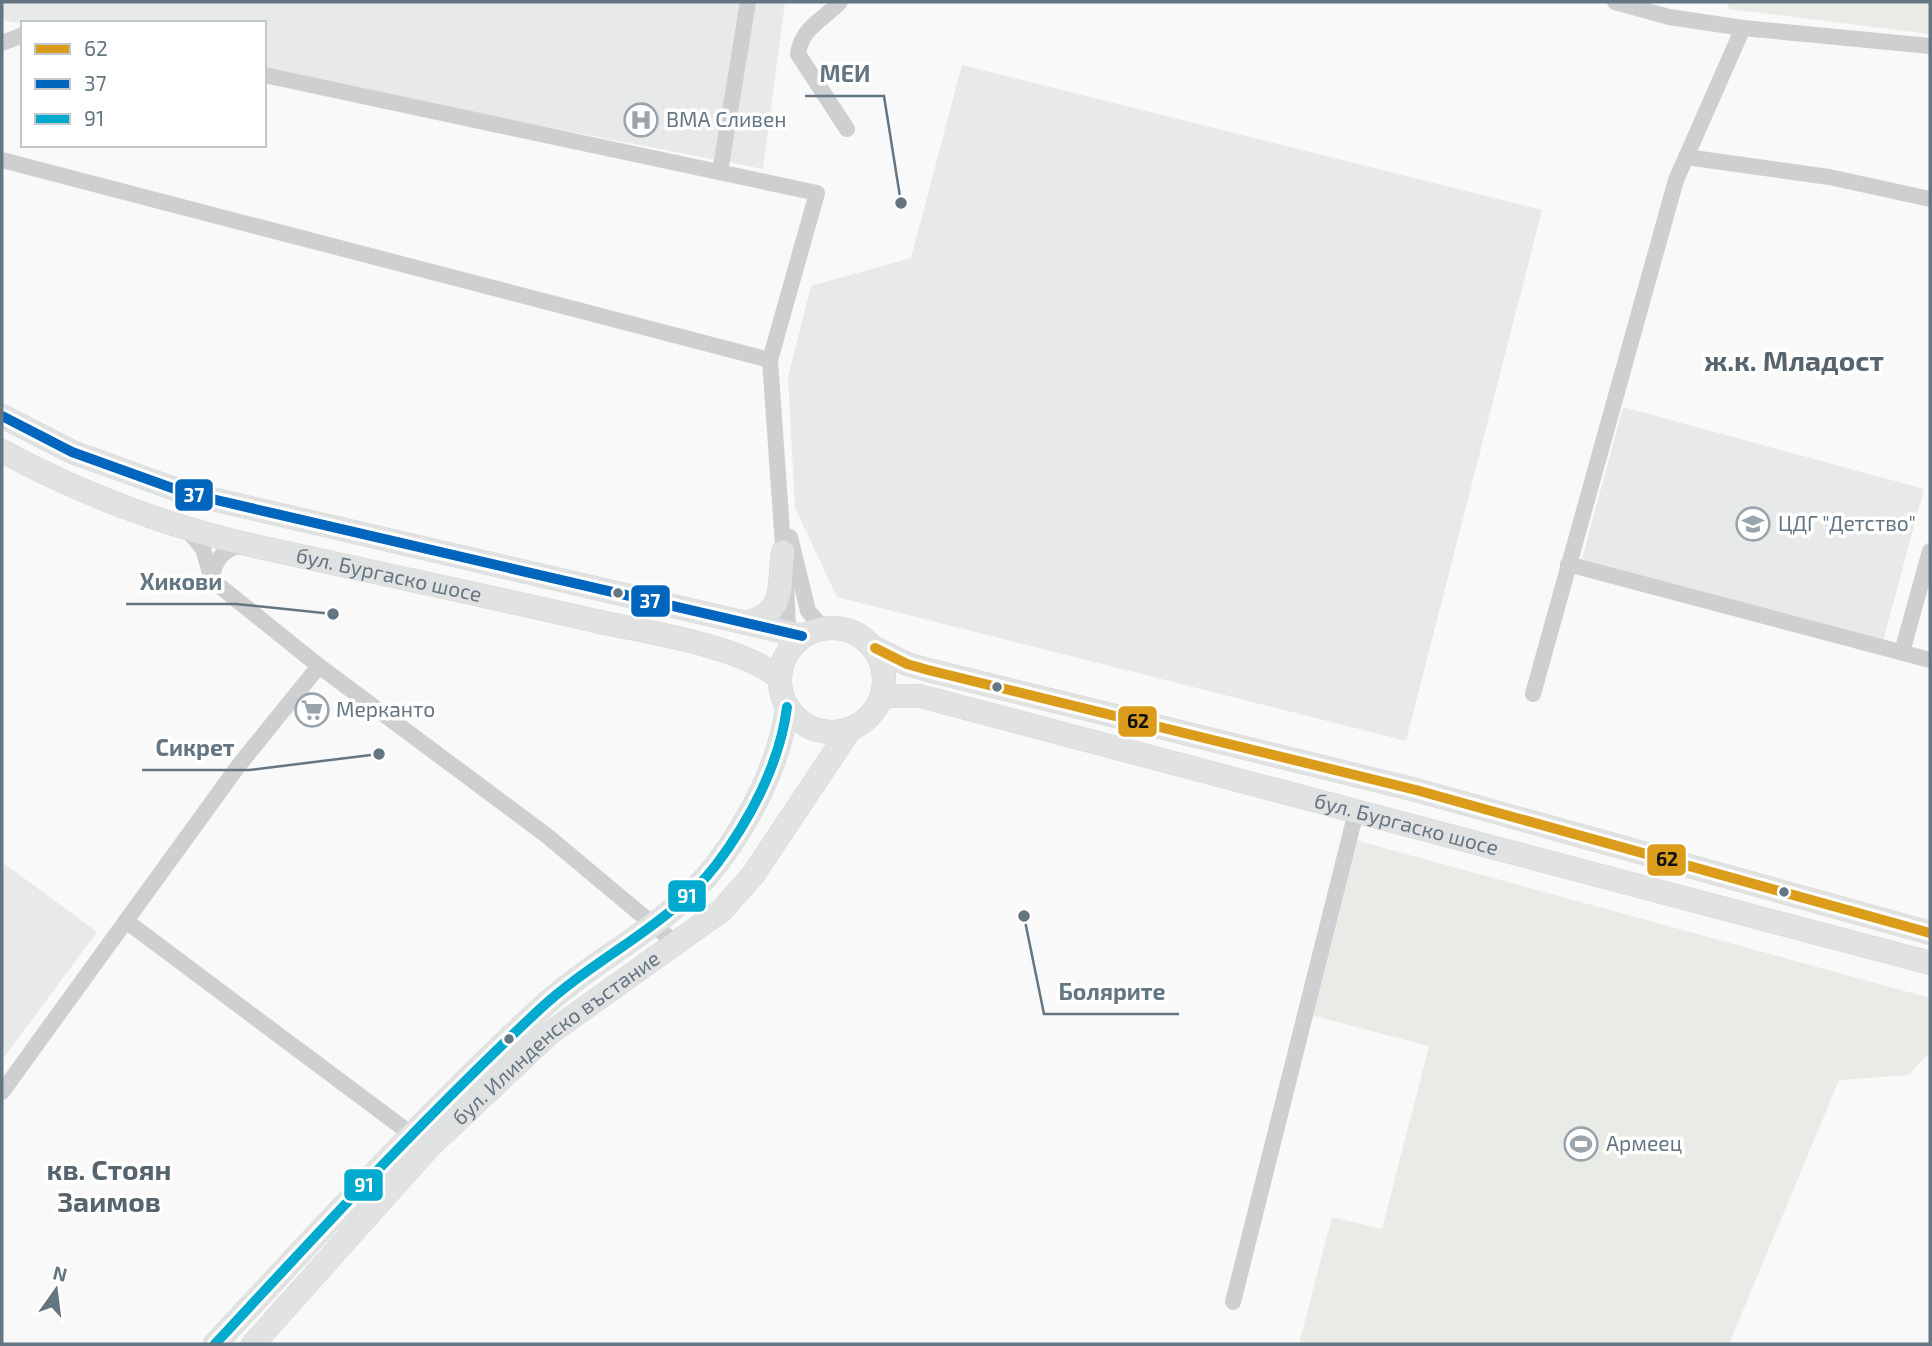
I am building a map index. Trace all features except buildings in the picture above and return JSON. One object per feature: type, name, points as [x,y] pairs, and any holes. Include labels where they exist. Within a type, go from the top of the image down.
[{"type":"main road","name":"бул. Бургаско шосе","points":[[2,416],[72,452],[198,496],[537,576],[749,622],[801,637]]},
{"type":"main road","name":"бул. Бургаско шосе","points":[[2,451],[75,486],[184,526],[258,547],[653,633],[732,654],[767,667],[780,679]]},
{"type":"main road","points":[[749,622],[768,617],[778,603],[783,552]]},
{"type":"main road","points":[[852,632],[875,648],[884,679],[882,696],[872,714],[851,728],[836,732],[817,730],[799,720],[787,707],[780,679],[801,637],[852,632]]},
{"type":"main road","name":"бул. Бургаско шосе","points":[[875,648],[907,664],[928,670],[1406,788],[1930,933]]},
{"type":"main road","name":"бул. Бургаско шосе","points":[[882,696],[920,696],[1930,963]]},
{"type":"main road","name":"бул. Илинденско въстание","points":[[215,1344],[411,1134],[570,982],[654,926],[698,885],[740,830],[770,771],[785,724],[787,707]]},
{"type":"main road","name":"бул. Илинденско въстание","points":[[253,1344],[430,1146],[550,1033],[722,910],[753,875],[851,728]]},
{"type":"street","points":[[720,172],[748,2]]},
{"type":"street","points":[[840,2],[807,29],[800,41],[798,54],[847,130]]},
{"type":"street","points":[[1615,2],[1670,17],[1743,29],[1930,46]]},
{"type":"street","points":[[1533,694],[1676,180],[1743,29]]},
{"type":"street","points":[[2,43],[21,36]]},
{"type":"street","points":[[266,75],[817,192],[770,360],[778,491],[789,606],[801,637]]},
{"type":"street","points":[[1686,158],[1829,177],[1930,199]]},
{"type":"street","points":[[2,160],[770,360]]},
{"type":"street","points":[[778,491],[808,611],[801,637]]},
{"type":"street","points":[[184,526],[204,549],[212,580],[319,666],[546,835],[674,942]]},
{"type":"street","points":[[212,580],[216,561],[223,554],[239,545],[258,547]]},
{"type":"street","points":[[1902,652],[1930,551]]},
{"type":"street","points":[[1568,564],[1930,660]]},
{"type":"street","points":[[2,1092],[239,765],[319,666]]},
{"type":"street","points":[[1233,1302],[1356,812]]},
{"type":"street","points":[[126,921],[411,1134]]},
{"type":"shaded area","name":"ВМА Сливен","points":[[2,2],[785,2],[763,169],[266,72],[266,21],[21,21],[21,24],[2,20]]},
{"type":"shaded area","points":[[1727,2],[1930,2],[1930,34],[1729,9]]},
{"type":"shaded area","points":[[962,65],[1542,210],[1406,741],[837,597],[795,508],[788,377],[811,286],[911,258]]},
{"type":"shaded area","name":"ЦДГ \"Детство\"","points":[[1623,407],[1924,489],[1883,641],[1582,559]]},
{"type":"shaded area","name":"Армеец","points":[[1355,840],[1930,998],[1930,1052],[1908,1075],[1839,1080],[1729,1344],[1299,1344],[1332,1217],[1382,1229],[1429,1046],[1311,1015]]},
{"type":"shaded area","points":[[2,862],[97,932],[2,1060]]},
{"type":"transit line","name":"37","points":[[2,416],[72,452],[186,493],[802,636]]},
{"type":"transit line","name":"62","points":[[875,648],[907,664],[928,670],[1416,790],[1930,933]]},
{"type":"transit line","name":"91","points":[[215,1344],[374,1174],[540,1009],[654,924],[697,887],[729,848],[752,810],[778,749],[787,707]]},
{"type":"place","name":"ВМА Сливен","points":[[641,120]]},
{"type":"place","name":"МЕИ","points":[[901,203]]},
{"type":"place","name":"ЦДГ \"Детство\"","points":[[1753,524]]},
{"type":"place","name":"Хикови","points":[[333,614]]},
{"type":"place","name":"Мерканто","points":[[312,710]]},
{"type":"place","name":"Сикрет","points":[[379,754]]},
{"type":"place","name":"Болярите","points":[[1024,916]]},
{"type":"place","name":"Армеец","points":[[1581,1144]]},
{"type":"district","name":"ж.к. Младост","points":[[1794,361]]},
{"type":"district","name":"кв. Стоян Заимов","points":[[109,1186]]}]
